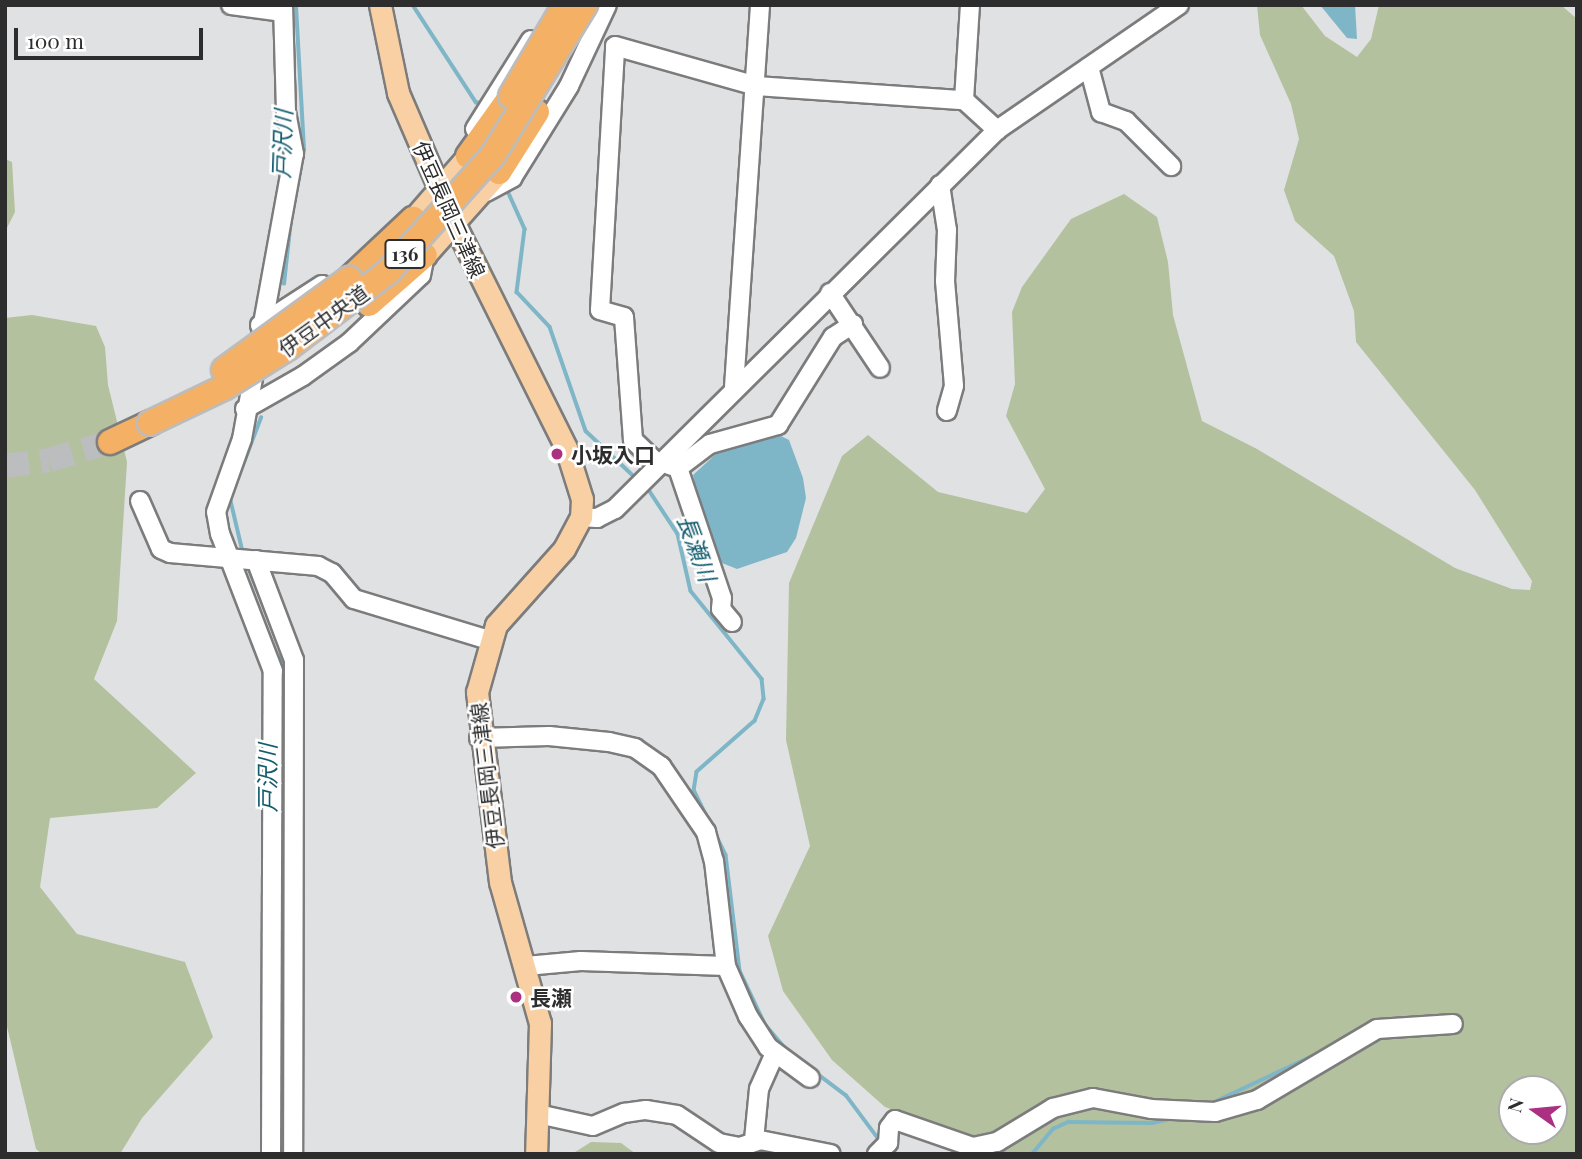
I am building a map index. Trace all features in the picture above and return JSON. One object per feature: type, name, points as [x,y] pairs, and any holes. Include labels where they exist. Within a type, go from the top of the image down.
[{"type":"highway","points":[[468,156],[511,96],[565,5]]},
{"type":"highway","name":"伊豆中央道","points":[[155,419],[305,328],[404,245],[497,135],[577,5]]},
{"type":"highway","name":"伊豆中央道","points":[[108,439],[155,419],[289,347],[389,271],[493,155],[585,5]]},
{"type":"highway","points":[[499,172],[537,112],[594,5]]},
{"type":"highway","points":[[190,396],[349,279],[413,219]]},
{"type":"highway","points":[[155,419],[194,411],[237,393],[290,361],[369,304],[425,255]]},
{"type":"main road","name":"伊豆長岡三津線","points":[[380,5],[398,93],[454,223],[566,448],[578,482],[581,517],[564,549],[507,612],[489,640],[477,692],[479,738],[500,883],[526,966],[542,1041],[536,1154]]},
{"type":"main road","points":[[413,219],[468,156]]},
{"type":"main road","points":[[425,255],[499,172]]},
{"type":"street","points":[[231,5],[283,8],[286,112],[294,154],[260,326],[242,439],[216,512],[294,660],[293,1154]]},
{"type":"street","points":[[468,156],[476,126],[552,5]]},
{"type":"street","points":[[480,195],[512,178],[594,40],[607,5]]},
{"type":"street","points":[[734,387],[760,5]]},
{"type":"street","points":[[964,100],[970,5]]},
{"type":"street","points":[[581,517],[605,516],[634,490],[734,387],[997,130],[1179,5]]},
{"type":"street","points":[[537,29],[594,40],[756,86],[964,100],[997,130]]},
{"type":"street","points":[[615,46],[600,310],[624,317],[633,440],[656,466],[678,468],[710,444],[778,425],[834,337],[853,324]]},
{"type":"street","points":[[1089,67],[1101,112],[1126,121],[1171,166]]},
{"type":"street","points":[[940,185],[947,230],[945,281],[954,387],[947,411]]},
{"type":"street","points":[[260,326],[347,269],[389,226],[413,219]]},
{"type":"street","points":[[245,409],[303,376],[349,343],[421,275],[425,255]]},
{"type":"street","points":[[830,293],[880,368]]},
{"type":"street","points":[[678,468],[722,598],[721,609],[732,622]]},
{"type":"street","points":[[140,501],[161,549],[318,566],[332,573],[354,599],[489,640]]},
{"type":"street","points":[[243,559],[273,671],[271,1154]]},
{"type":"street","points":[[479,738],[565,736],[623,744],[654,760],[706,832],[714,861],[726,966],[748,1016],[775,1053],[810,1078]]},
{"type":"street","points":[[526,966],[581,961],[726,966]]},
{"type":"street","points":[[882,1149],[891,1123],[901,1119],[964,1144],[984,1146],[1054,1108],[1093,1098],[1151,1109],[1215,1112],[1257,1100],[1377,1029],[1453,1024]]},
{"type":"street","points":[[754,1140],[759,1089],[775,1053]]},
{"type":"street","points":[[538,1114],[593,1126],[624,1113],[646,1110],[677,1115],[719,1143],[740,1146],[754,1140],[831,1154]]},
{"type":"green space","points":[[1257,5],[1301,5],[1325,36],[1357,57],[1371,39],[1379,5],[1561,5],[1577,19],[1577,1154],[956,1154],[945,1128],[885,1107],[832,1060],[783,991],[768,936],[810,846],[786,740],[789,583],[842,456],[868,435],[938,492],[1027,513],[1045,489],[1006,416],[1015,384],[1012,312],[1022,287],[1071,219],[1124,194],[1157,217],[1168,262],[1173,315],[1202,421],[1257,449],[1455,568],[1512,589],[1530,590],[1532,581],[1475,490],[1356,342],[1354,311],[1334,256],[1295,221],[1284,190],[1299,139],[1291,104],[1260,35]]},
{"type":"green space","points":[[5,159],[12,162],[15,212],[5,232]]},
{"type":"green space","points":[[32,315],[96,326],[105,347],[108,385],[127,462],[117,621],[94,679],[196,773],[157,808],[50,818],[40,887],[77,934],[185,962],[213,1037],[142,1118],[120,1154],[42,1154],[36,1149],[5,1018],[5,318]]},
{"type":"green space","points":[[591,1142],[621,1143],[636,1154],[572,1154]]},
{"type":"water","points":[[1320,5],[1355,5],[1357,39],[1347,38]]},
{"type":"water","points":[[779,435],[789,440],[803,478],[806,498],[796,538],[787,552],[737,569],[722,563],[710,547],[693,475],[717,453]]},
{"type":"waterway","name":"戸沢川","points":[[294,202],[304,150],[296,5]]},
{"type":"waterway","name":"長瀬川","points":[[413,5],[476,102],[482,104]]},
{"type":"waterway","name":"長瀬川","points":[[507,189],[525,229],[517,292],[550,327],[586,431],[638,480]]},
{"type":"waterway","name":"戸沢川","points":[[284,284],[291,220]]},
{"type":"waterway","name":"戸沢川","points":[[243,554],[230,499],[261,418]]},
{"type":"waterway","name":"長瀬川","points":[[647,487],[678,534],[691,591],[762,679],[764,699],[755,721],[697,772],[694,790],[726,855],[740,971],[765,1024],[787,1050]]},
{"type":"waterway","name":"戸沢川","points":[[247,564],[263,603]]},
{"type":"waterway","name":"戸沢川","points":[[281,649],[285,686]]},
{"type":"waterway","name":"戸沢川","points":[[282,1154],[285,729]]},
{"type":"waterway","points":[[1210,1104],[1323,1051]]},
{"type":"waterway","name":"長瀬川","points":[[815,1072],[846,1095],[881,1142]]},
{"type":"waterway","points":[[1032,1154],[1053,1129],[1068,1122],[1152,1123],[1181,1117]]},
{"type":"tunnel","points":[[5,466],[49,460],[110,442]]},
{"type":"place","name":"小坂入口","points":[[557,454]]},
{"type":"place","name":"長瀬","points":[[516,997]]}]
